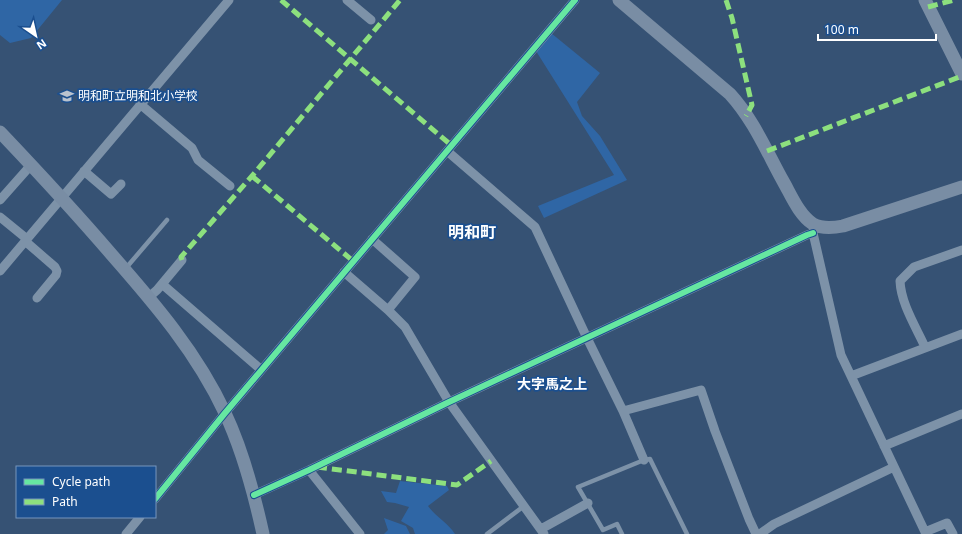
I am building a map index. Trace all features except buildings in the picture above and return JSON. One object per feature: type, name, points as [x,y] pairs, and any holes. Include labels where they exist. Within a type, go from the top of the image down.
[{"type":"street","points":[[0,271],[228,0]]},
{"type":"street","points":[[347,0],[371,20]]},
{"type":"street","points":[[156,498],[225,413],[576,0]]},
{"type":"street","points":[[619,0],[730,94],[754,128],[801,212],[814,229],[841,355],[925,533],[947,522],[953,534]]},
{"type":"street","points":[[925,0],[962,74]]},
{"type":"street","points":[[140,104],[192,148],[198,160],[230,186]]},
{"type":"street","points":[[0,132],[61,197],[149,297],[171,324],[192,355],[225,413],[254,495],[263,534]]},
{"type":"street","points":[[447,151],[536,228],[623,411],[644,460]]},
{"type":"street","points":[[0,200],[31,164]]},
{"type":"street","points":[[84,171],[111,194],[121,184]]},
{"type":"street","points":[[254,495],[807,235],[814,229],[843,226],[962,187]]},
{"type":"street","points":[[0,217],[56,267],[56,275],[37,298]]},
{"type":"street","points":[[372,239],[415,277],[388,310]]},
{"type":"street","points":[[925,347],[906,306],[900,289],[900,281],[914,267],[962,250]]},
{"type":"street","points":[[149,297],[182,260]]},
{"type":"street","points":[[344,272],[388,310],[405,327],[449,402],[543,532],[588,503]]},
{"type":"street","points":[[162,284],[258,368]]},
{"type":"street","points":[[851,376],[962,334]]},
{"type":"street","points":[[623,411],[701,390],[715,431],[756,534]]},
{"type":"street","points":[[884,446],[962,414]]},
{"type":"street","points":[[760,534],[774,524],[894,467]]},
{"type":"street","points":[[309,470],[360,534]]},
{"type":"street","points":[[126,534],[139,518]]},
{"type":"lane","points":[[125,270],[167,220]]},
{"type":"lane","points":[[622,534],[617,524],[603,530],[578,487],[644,460],[650,459],[686,534]]},
{"type":"lane","points":[[487,534],[524,506]]},
{"type":"shaded area","points":[[0,0],[62,0],[31,38],[10,43],[0,35]]},
{"type":"shaded area","points":[[551,33],[600,73],[577,102],[582,116],[600,136],[627,180],[544,218],[538,206],[614,175],[536,51]]},
{"type":"shaded area","points":[[400,481],[447,486],[449,490],[428,506],[455,534],[415,534],[413,528],[401,521],[409,507],[387,502],[381,491],[396,493]]},
{"type":"shaded area","points":[[384,518],[406,526],[410,534],[384,534],[388,530]]},
{"type":"marked path","points":[[281,0],[451,145]]},
{"type":"marked path","points":[[182,260],[181,257],[252,176],[400,0]]},
{"type":"marked path","points":[[726,0],[732,18],[752,105],[746,116]]},
{"type":"marked path","points":[[928,7],[954,0]]},
{"type":"marked path","points":[[767,151],[962,76]]},
{"type":"marked path","points":[[252,176],[353,261]]},
{"type":"marked path","points":[[317,467],[457,485],[491,461]]},
{"type":"cycle path","points":[[156,498],[225,413],[575,0]]},
{"type":"cycle path","points":[[254,495],[449,402],[813,233]]},
{"type":"place","name":"明和町立明和北小学校","points":[[67,96]]},
{"type":"district","name":"明和町","points":[[472,232]]},
{"type":"district","name":"大字馬之上","points":[[552,384]]}]
